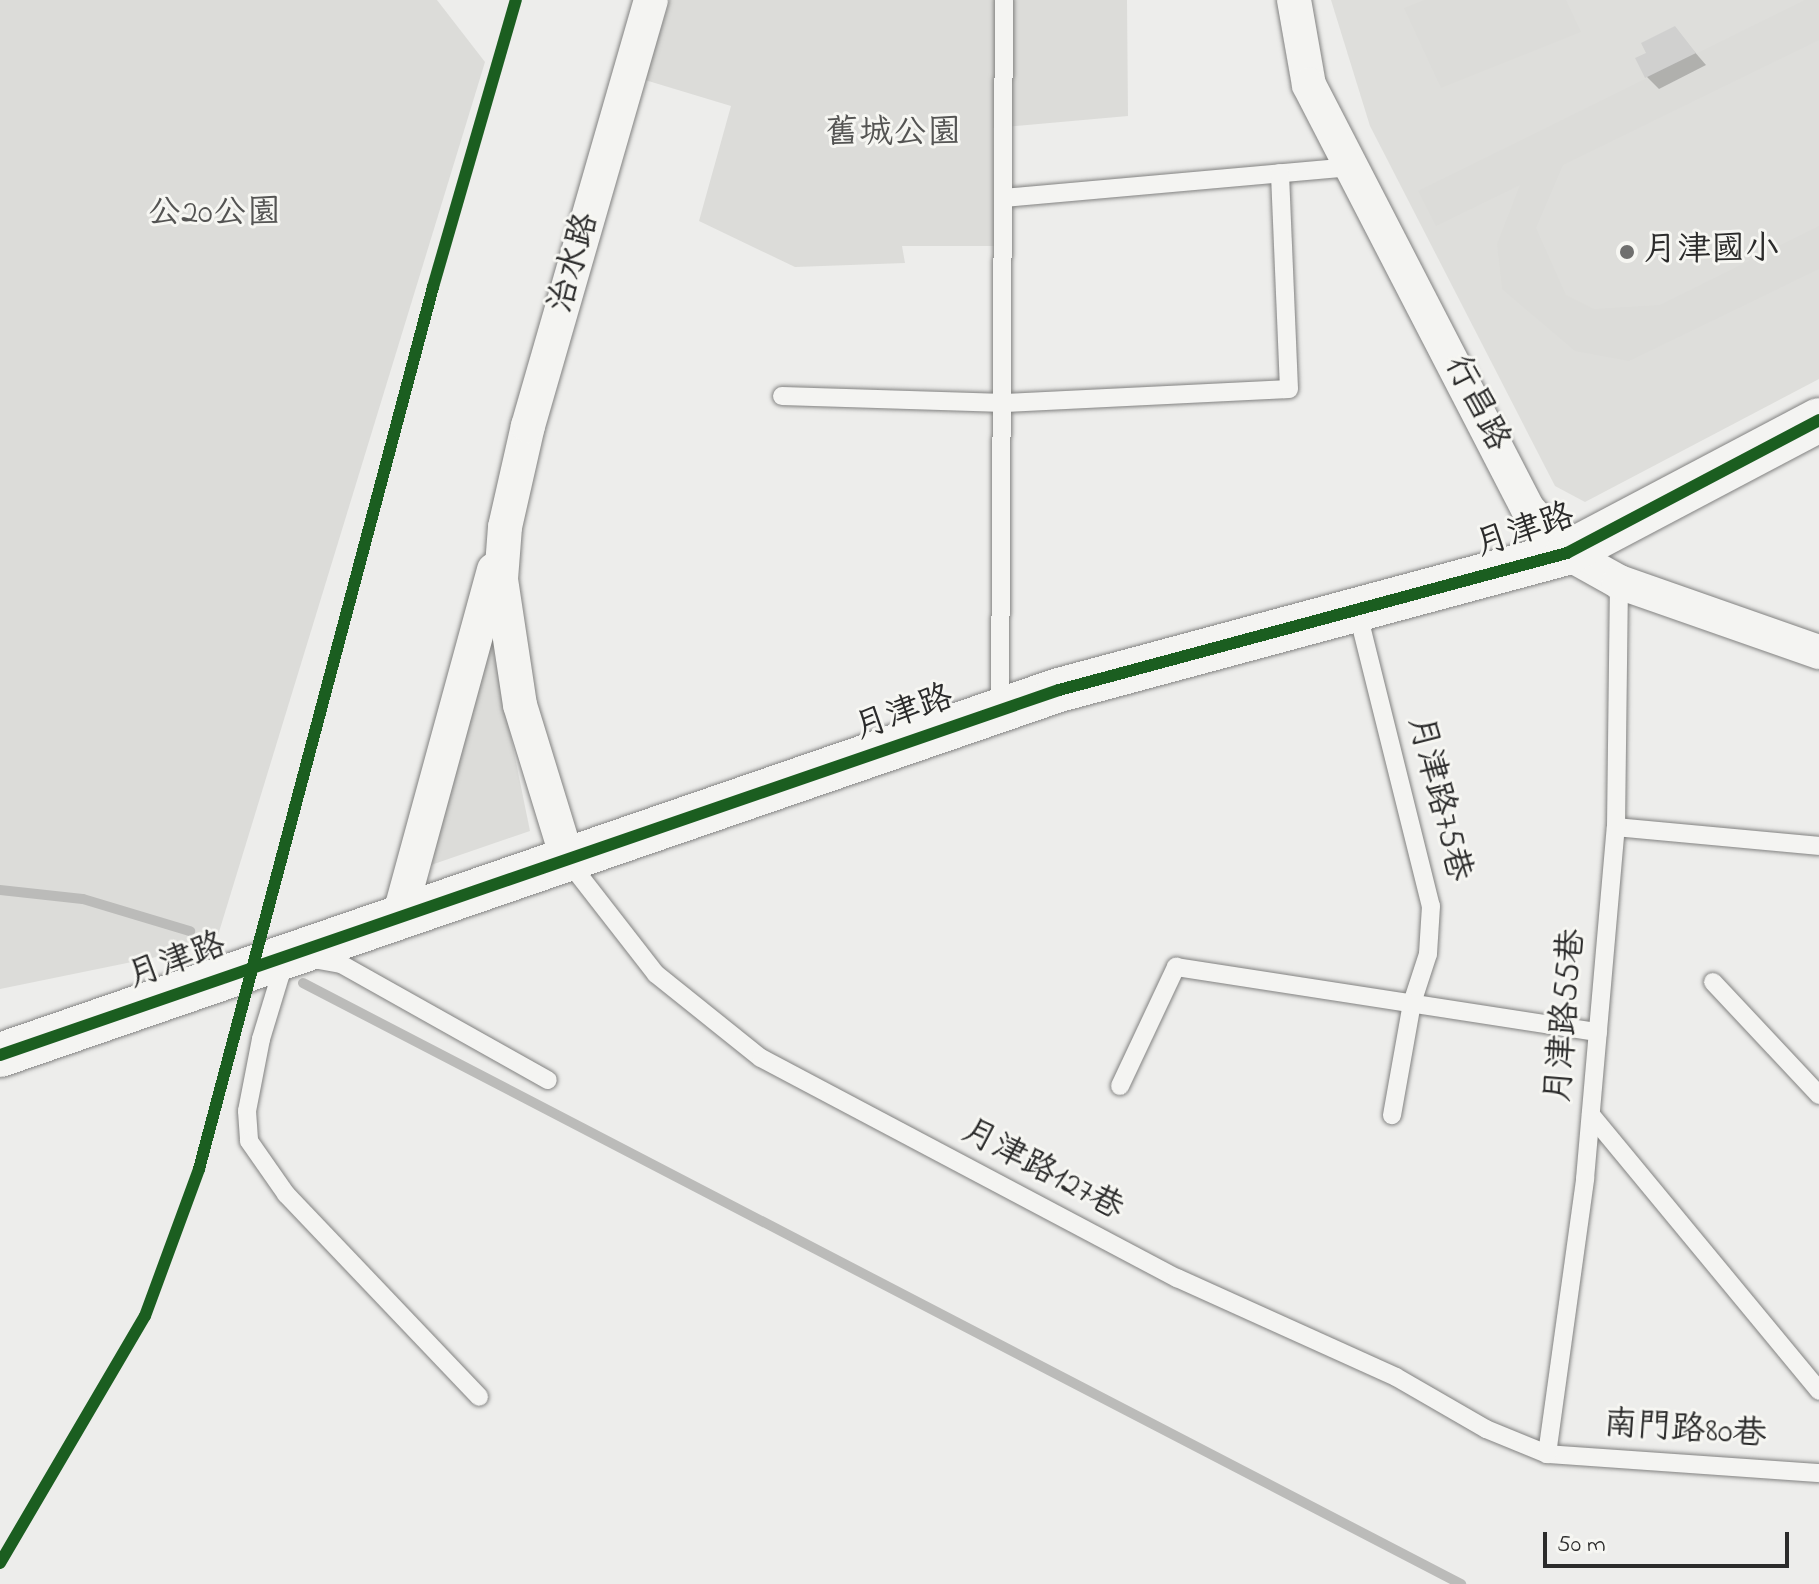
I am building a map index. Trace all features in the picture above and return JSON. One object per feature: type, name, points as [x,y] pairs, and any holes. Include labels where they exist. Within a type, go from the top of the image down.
[{"type":"street","name":"治水路","points":[[399,917],[505,527],[528,426],[651,0]]},
{"type":"street","name":"行昌路","points":[[1294,0],[1309,85],[1528,509],[1567,553],[1619,582],[1819,652]]},
{"type":"street","name":"月津路","points":[[0,1055],[1000,710],[1567,553],[1819,420]]},
{"type":"street","name":"治水路","points":[[505,527],[501,579],[520,705],[568,861]]},
{"type":"lane","points":[[1000,710],[1005,403],[1004,0]]},
{"type":"lane","points":[[1004,198],[1351,167]]},
{"type":"lane","points":[[782,396],[1005,403],[1289,389],[1280,173]]},
{"type":"lane","name":"月津路55巷","points":[[1547,1454],[1591,1115],[1616,827],[1619,582]]},
{"type":"lane","name":"月津路75巷","points":[[1357,610],[1431,906],[1428,954],[1412,1003],[1392,1115]]},
{"type":"lane","points":[[1616,827],[1819,846]]},
{"type":"lane","name":"月津路127巷","points":[[568,861],[656,974],[761,1058],[1177,1278],[1396,1377],[1486,1429],[1547,1454]]},
{"type":"lane","points":[[479,1397],[286,1194],[249,1141],[247,1111],[261,1039],[287,954],[341,964],[548,1080]]},
{"type":"lane","points":[[1120,1086],[1176,967],[1598,1032]]},
{"type":"lane","points":[[1713,982],[1819,1095]]},
{"type":"lane","points":[[1591,1115],[1819,1391]]},
{"type":"lane","name":"南門路80巷","points":[[1547,1454],[1819,1473]]},
{"type":"shaded area","name":"月津國小","points":[[1331,0],[1819,0],[1819,379],[1585,502],[1555,486],[1370,126]]},
{"type":"green space","name":"公20公園","points":[[0,0],[437,0],[485,62],[215,945],[0,989]]},
{"type":"green space","name":"舊城公園","points":[[670,0],[1127,0],[1128,116],[993,128],[994,246],[902,246],[905,263],[795,267],[699,221],[731,106],[645,80]]},
{"type":"green space","points":[[1424,0],[1566,0],[1581,32],[1441,88],[1404,8]]},
{"type":"green space","points":[[1805,0],[1819,0],[1819,40],[1563,165],[1536,228],[1566,295],[1594,309],[1660,305],[1819,226],[1819,269],[1629,361],[1575,351],[1502,289],[1497,244],[1520,185],[1436,226],[1418,191]]},
{"type":"green space","points":[[490,634],[530,831],[431,865],[472,701]]},
{"type":"building","points":[[1675,26],[1696,53],[1645,78],[1635,58],[1646,53],[1641,43]]},
{"type":"waterway","points":[[0,890],[83,899],[190,931]]},
{"type":"waterway","points":[[303,983],[1461,1584]]},
{"type":"cycle path","points":[[0,1563],[145,1316],[199,1169],[433,287],[516,0]]},
{"type":"cycle path","points":[[0,1055],[1059,690],[1567,553],[1819,420]]},
{"type":"place","name":"月津國小","points":[[1627,252]]}]
